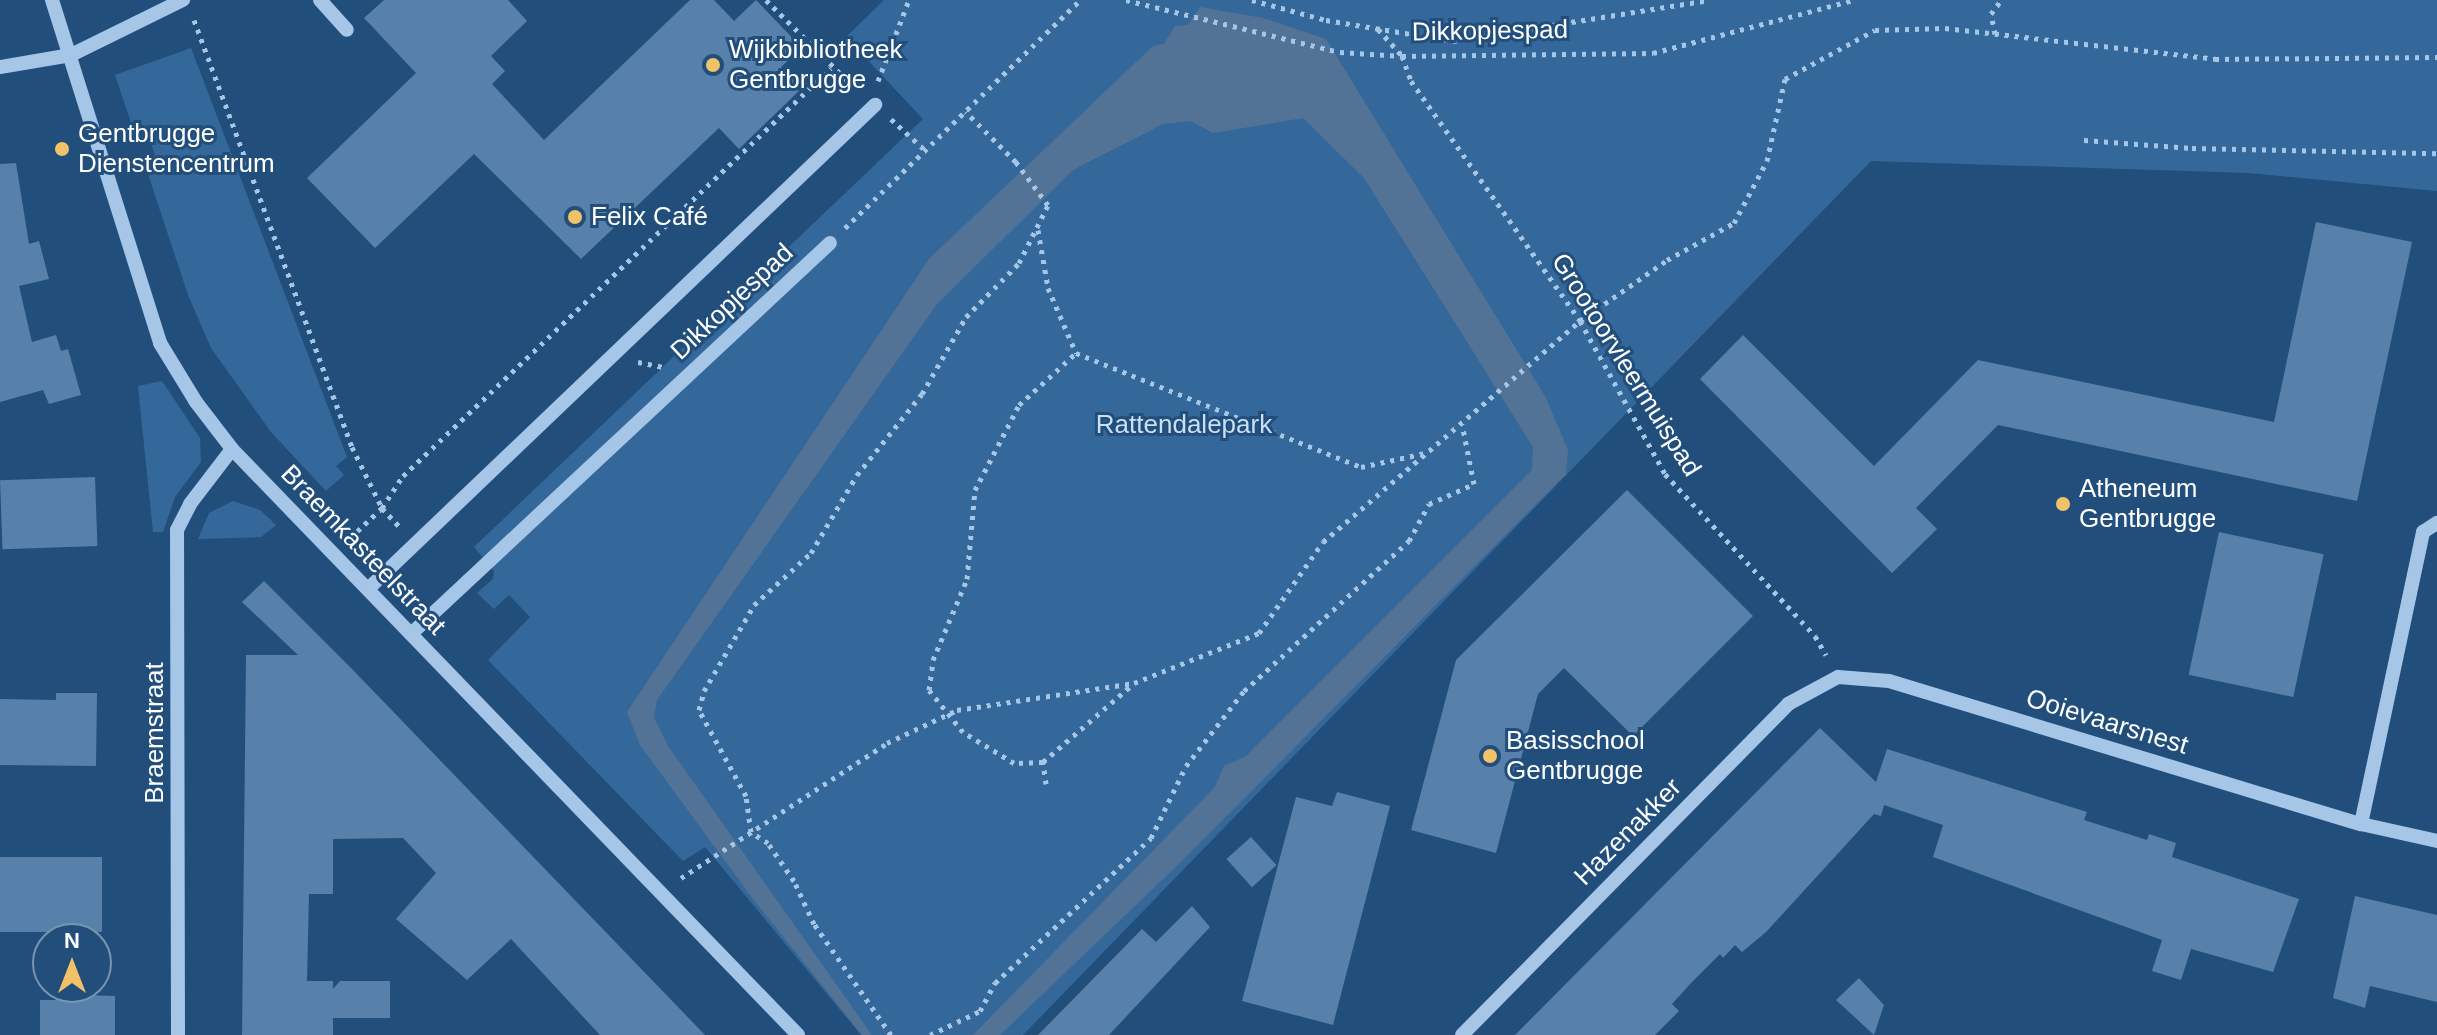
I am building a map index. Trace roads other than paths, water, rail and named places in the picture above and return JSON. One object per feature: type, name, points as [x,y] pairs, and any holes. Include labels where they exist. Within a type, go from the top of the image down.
[{"type":"street","name":"Braemkasteelstraat","points":[[52,0],[160,343],[232,449],[798,1035]]},
{"type":"street","points":[[0,67],[71,55],[183,0]]},
{"type":"street","points":[[320,0],[347,30]]},
{"type":"street","points":[[369,588],[871,101]]},
{"type":"street","name":"Dikkopjespad","points":[[411,634],[830,243]]},
{"type":"street","name":"Braemstraat","points":[[178,1035],[177,530],[190,504],[232,449]]},
{"type":"street","points":[[2361,824],[2423,532],[2437,523]]},
{"type":"street","name":"Ooievaarsnest","points":[[1838,677],[1889,681],[2361,824],[2437,841]]},
{"type":"street","name":"Hazenakker","points":[[1462,1035],[1788,704],[1838,677]]},
{"type":"place","name":"Wijkbibliotheek Gentbrugge","points":[[713,65]]},
{"type":"place","name":"Gentbrugge Dienstencentrum","points":[[62,149]]},
{"type":"place","name":"Felix Café","points":[[575,217]]},
{"type":"place","name":"Atheneum Gentbrugge","points":[[2063,504]]},
{"type":"place","name":"Basisschool Gentbrugge","points":[[1490,756]]},
{"type":"park label","name":"Rattendalepark","points":[[1184,425]]}]
